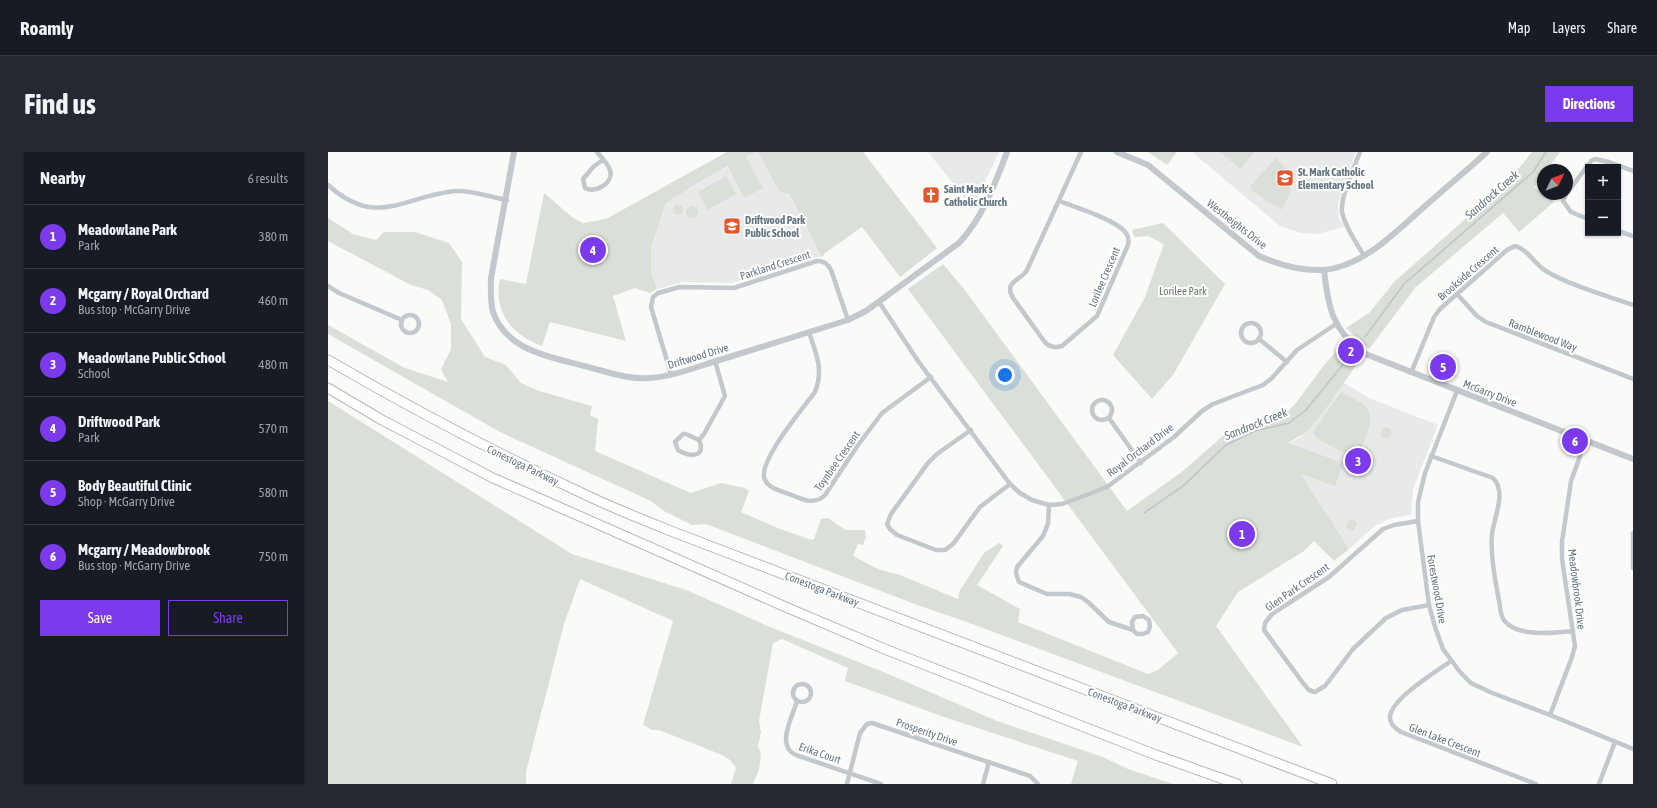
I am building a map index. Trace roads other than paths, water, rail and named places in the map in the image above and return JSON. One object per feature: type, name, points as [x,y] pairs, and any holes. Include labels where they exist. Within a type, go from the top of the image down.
[{"type":"highway","name":"Conestoga Parkway","points":[[328,360],[378,389],[493,451],[588,496],[661,527],[1332,784]]},
{"type":"highway","points":[[328,388],[382,420],[493,478],[788,608],[901,656],[1156,755],[1238,784]]},
{"type":"street","name":"Driftwood Drive","points":[[514,152],[507,200],[491,278],[491,299],[493,311],[499,324],[509,336],[525,348],[539,354],[618,375],[642,379],[672,374],[715,361],[848,320],[866,311],[959,243],[968,233],[976,222],[1007,152]]},
{"type":"street","points":[[597,152],[603,160],[610,170],[609,180],[595,190],[590,191],[585,188],[583,179],[594,166],[603,160]]},
{"type":"street","name":"Lorilee Crescent","points":[[1059,201],[1112,222],[1126,233],[1129,240],[1098,316],[1062,346],[1054,347],[1048,345],[1044,341],[1013,298],[1010,288],[1012,283],[1025,273],[1081,152]]},
{"type":"street","name":"Westheights Drive","points":[[1117,152],[1148,165],[1259,256],[1276,264],[1302,269],[1324,270],[1347,264],[1364,256],[1383,242],[1487,152]]},
{"type":"street","points":[[1360,152],[1342,202],[1342,212],[1346,223],[1364,256]]},
{"type":"street","points":[[1573,186],[1591,161],[1595,158],[1633,171]]},
{"type":"street","points":[[328,184],[334,191],[352,202],[375,208],[400,206],[438,193],[458,191],[507,200]]},
{"type":"street","points":[[1564,200],[1568,210],[1585,218]]},
{"type":"street","points":[[1621,232],[1633,236]]},
{"type":"street","name":"Brookside Crescent","points":[[1411,372],[1434,317],[1440,309],[1507,250],[1515,246],[1522,249],[1538,266],[1562,279],[1633,305]]},
{"type":"street","name":"Parkland Crescent","points":[[672,374],[651,306],[654,297],[658,293],[680,287],[734,288],[810,263],[822,261],[828,264],[831,270],[848,320]]},
{"type":"street","name":"McGarry Drive","points":[[1324,270],[1326,292],[1336,324],[1343,335],[1363,353],[1457,391],[1633,458]]},
{"type":"street","points":[[328,286],[340,293],[402,320]]},
{"type":"street","name":"Ramblewood Way","points":[[1457,294],[1476,316],[1486,322],[1633,380]]},
{"type":"street","name":"Royal Orchard Drive","points":[[879,302],[931,377],[1010,484],[1020,493],[1032,500],[1049,505],[1062,504],[1107,487],[1174,437],[1202,411],[1213,404],[1263,385],[1271,379],[1304,344],[1336,324]]},
{"type":"street","points":[[408,316],[416,317],[419,323],[418,329],[412,333],[406,333],[402,328],[402,320],[408,316]]},
{"type":"street","points":[[1248,324],[1255,324],[1260,331],[1259,339],[1253,342],[1247,342],[1242,337],[1242,328],[1248,324]]},
{"type":"street","name":"Toynbee Crescent","points":[[809,332],[819,364],[819,382],[815,392],[774,448],[767,460],[763,473],[764,479],[771,486],[806,501],[820,500],[825,496],[858,445],[882,413],[931,377]]},
{"type":"street","points":[[1259,339],[1287,362]]},
{"type":"street","points":[[699,440],[704,434],[725,396],[715,361]]},
{"type":"street","name":"Forestwood Drive","points":[[1457,391],[1431,456],[1419,493],[1418,521],[1429,605],[1443,649],[1460,672],[1478,686],[1633,749]]},
{"type":"street","points":[[1098,401],[1106,401],[1112,406],[1112,412],[1109,418],[1102,420],[1094,415],[1093,409],[1098,401]]},
{"type":"street","points":[[1109,418],[1141,463]]},
{"type":"street","points":[[970,430],[937,454],[928,463],[891,514],[887,524],[890,529],[897,535],[936,550],[945,550],[953,544],[980,507],[1010,484]]},
{"type":"street","points":[[683,434],[699,440],[701,448],[699,452],[693,456],[681,453],[675,444],[677,439],[683,434]]},
{"type":"street","name":"Meadowbrook Drive","points":[[1550,715],[1575,646],[1562,559],[1562,542],[1571,481],[1586,440]]},
{"type":"street","points":[[1431,456],[1493,478],[1499,485],[1500,493],[1492,534],[1492,555],[1501,613],[1504,622],[1529,632],[1540,634],[1573,631]]},
{"type":"street","points":[[1049,505],[1048,524],[1043,536],[1018,567],[1016,572],[1019,582],[1047,594],[1069,594],[1081,597],[1109,622],[1133,630],[1140,635],[1148,632],[1150,627],[1149,620],[1143,616],[1135,617],[1132,622],[1133,630]]},
{"type":"street","name":"Glen Park Crescent","points":[[1418,521],[1394,525],[1379,532],[1329,577],[1272,614],[1264,624],[1264,630],[1303,683],[1310,690],[1315,692],[1325,686],[1353,649],[1386,618],[1402,610],[1429,605]]},
{"type":"street","points":[[1633,533],[1633,568]]},
{"type":"street","name":"Glen Lake Crescent","points":[[1451,661],[1424,678],[1404,695],[1393,709],[1390,718],[1392,726],[1401,732],[1536,784]]},
{"type":"street","name":"Erika Court","points":[[797,700],[805,702],[810,698],[810,690],[807,685],[801,684],[795,687],[793,692],[797,700],[786,736],[786,745],[788,750],[796,755],[849,773]]},
{"type":"street","name":"Prosperity Drive","points":[[847,784],[860,733],[867,724],[872,724],[1030,776],[1038,784]]},
{"type":"street","points":[[1599,784],[1615,742]]},
{"type":"street","points":[[983,784],[989,762]]},
{"type":"street","points":[[849,773],[881,784]]},
{"type":"waterway","name":"Sandrock Creek","points":[[1365,337],[1404,284],[1533,172],[1546,152]]},
{"type":"waterway","name":"Sandrock Creek","points":[[1144,513],[1183,486],[1226,445],[1255,431],[1289,423],[1306,410],[1349,357]]},
{"type":"place","name":"St. Mark Catholic Elementary School","points":[[1285,178]]},
{"type":"place","name":"Saint Mark's Catholic Church","points":[[931,195]]},
{"type":"place","name":"Driftwood Park Public School","points":[[732,226]]},
{"type":"place","name":"Driftwood Park","points":[[593,250]]},
{"type":"place","name":"Mcgarry / Royal Orchard","points":[[1351,351]]},
{"type":"place","name":"Body Beautiful Clinic","points":[[1443,367]]},
{"type":"place","name":"Mcgarry / Meadowbrook","points":[[1575,441]]},
{"type":"place","name":"Meadowlane Public School","points":[[1358,461]]},
{"type":"place","name":"Meadowlane Park","points":[[1242,534]]},
{"type":"park label","name":"Lorilee Park","points":[[1183,291]]}]
